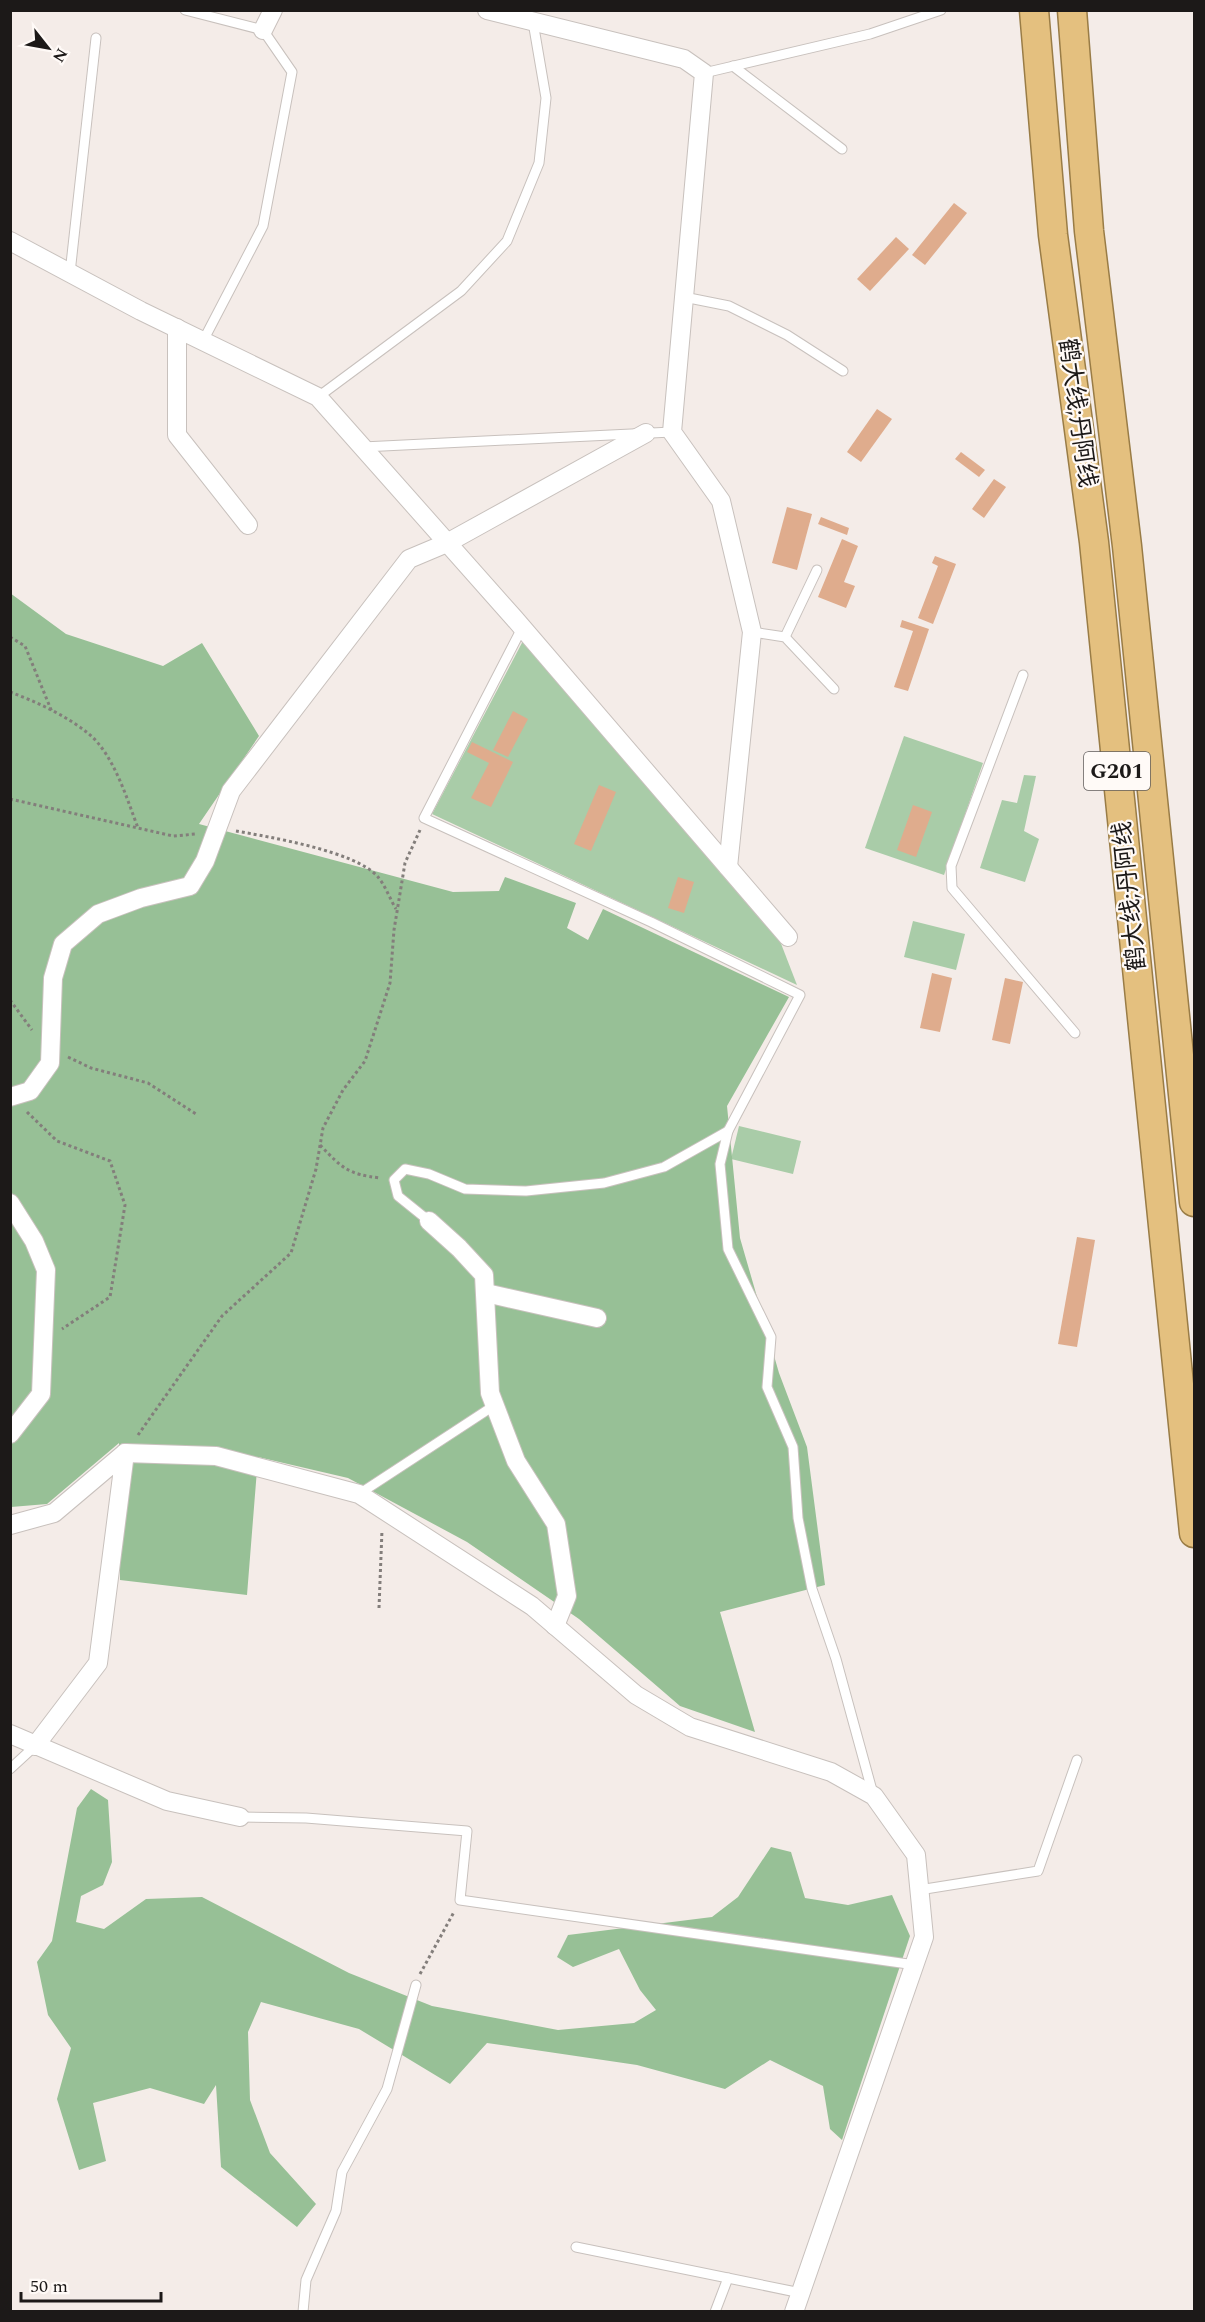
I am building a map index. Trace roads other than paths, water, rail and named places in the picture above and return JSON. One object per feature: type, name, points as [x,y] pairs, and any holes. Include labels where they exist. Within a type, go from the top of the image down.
[{"type":"highway","name":"鹤大线;丹阿线","points":[[1034,10],[1053,235],[1094,542],[1194,1533]]},
{"type":"highway","name":"鹤大线;丹阿线","points":[[1072,10],[1089,231],[1127,546],[1194,1202]]},
{"type":"street","points":[[263,30],[273,10]]},
{"type":"street","points":[[488,10],[684,59],[704,73],[672,432],[721,501],[752,632],[728,867]]},
{"type":"street","points":[[11,240],[177,328],[318,397],[522,628],[788,937]]},
{"type":"street","points":[[177,328],[177,435],[248,525]]},
{"type":"street","points":[[12,1097],[30,1091],[50,1063],[53,978],[63,944],[98,914],[141,898],[190,886],[205,861],[231,791],[409,559],[447,543],[646,433]]},
{"type":"street","points":[[10,1203],[34,1241],[46,1270],[41,1394],[10,1434]]},
{"type":"street","points":[[429,1221],[484,1275],[490,1393],[516,1461],[556,1524],[567,1596],[555,1626]]},
{"type":"street","points":[[486,1293],[597,1318]]},
{"type":"street","points":[[35,1746],[98,1663],[125,1453]]},
{"type":"street","points":[[10,1525],[54,1513],[125,1453],[216,1456],[359,1494],[532,1606],[636,1695],[690,1727],[831,1772],[874,1796],[916,1855],[924,1937],[794,2312]]},
{"type":"street","points":[[10,1734],[166,1801],[240,1817]]},
{"type":"lane","points":[[185,10],[263,30],[292,72],[263,226],[203,341]]},
{"type":"lane","points":[[704,73],[870,33],[941,10]]},
{"type":"lane","points":[[318,397],[461,291],[507,241],[539,163],[546,98],[533,22]]},
{"type":"lane","points":[[70,273],[96,38]]},
{"type":"lane","points":[[733,66],[842,149]]},
{"type":"lane","points":[[684,297],[729,306],[788,335],[843,371]]},
{"type":"lane","points":[[362,447],[672,432]]},
{"type":"lane","points":[[785,637],[817,570]]},
{"type":"lane","points":[[522,628],[424,818],[651,922],[800,995],[728,1131],[720,1164],[728,1249],[771,1337],[767,1387],[793,1447],[798,1518],[812,1589],[836,1659],[874,1796]]},
{"type":"lane","points":[[752,632],[785,637],[834,689]]},
{"type":"lane","points":[[1023,675],[951,866],[952,888],[1075,1033]]},
{"type":"lane","points":[[429,1221],[398,1196],[394,1180],[405,1169],[429,1174],[465,1189],[526,1191],[604,1183],[664,1167],[728,1131]]},
{"type":"lane","points":[[359,1494],[495,1405]]},
{"type":"lane","points":[[10,1769],[35,1746]]},
{"type":"lane","points":[[919,1890],[1038,1871],[1077,1760]]},
{"type":"lane","points":[[240,1817],[306,1818],[467,1831],[460,1900],[915,1965]]},
{"type":"lane","points":[[303,2312],[306,2280],[336,2211],[342,2172],[387,2089],[416,1985]]},
{"type":"lane","points":[[576,2247],[801,2293]]},
{"type":"lane","points":[[715,2312],[728,2278]]}]
